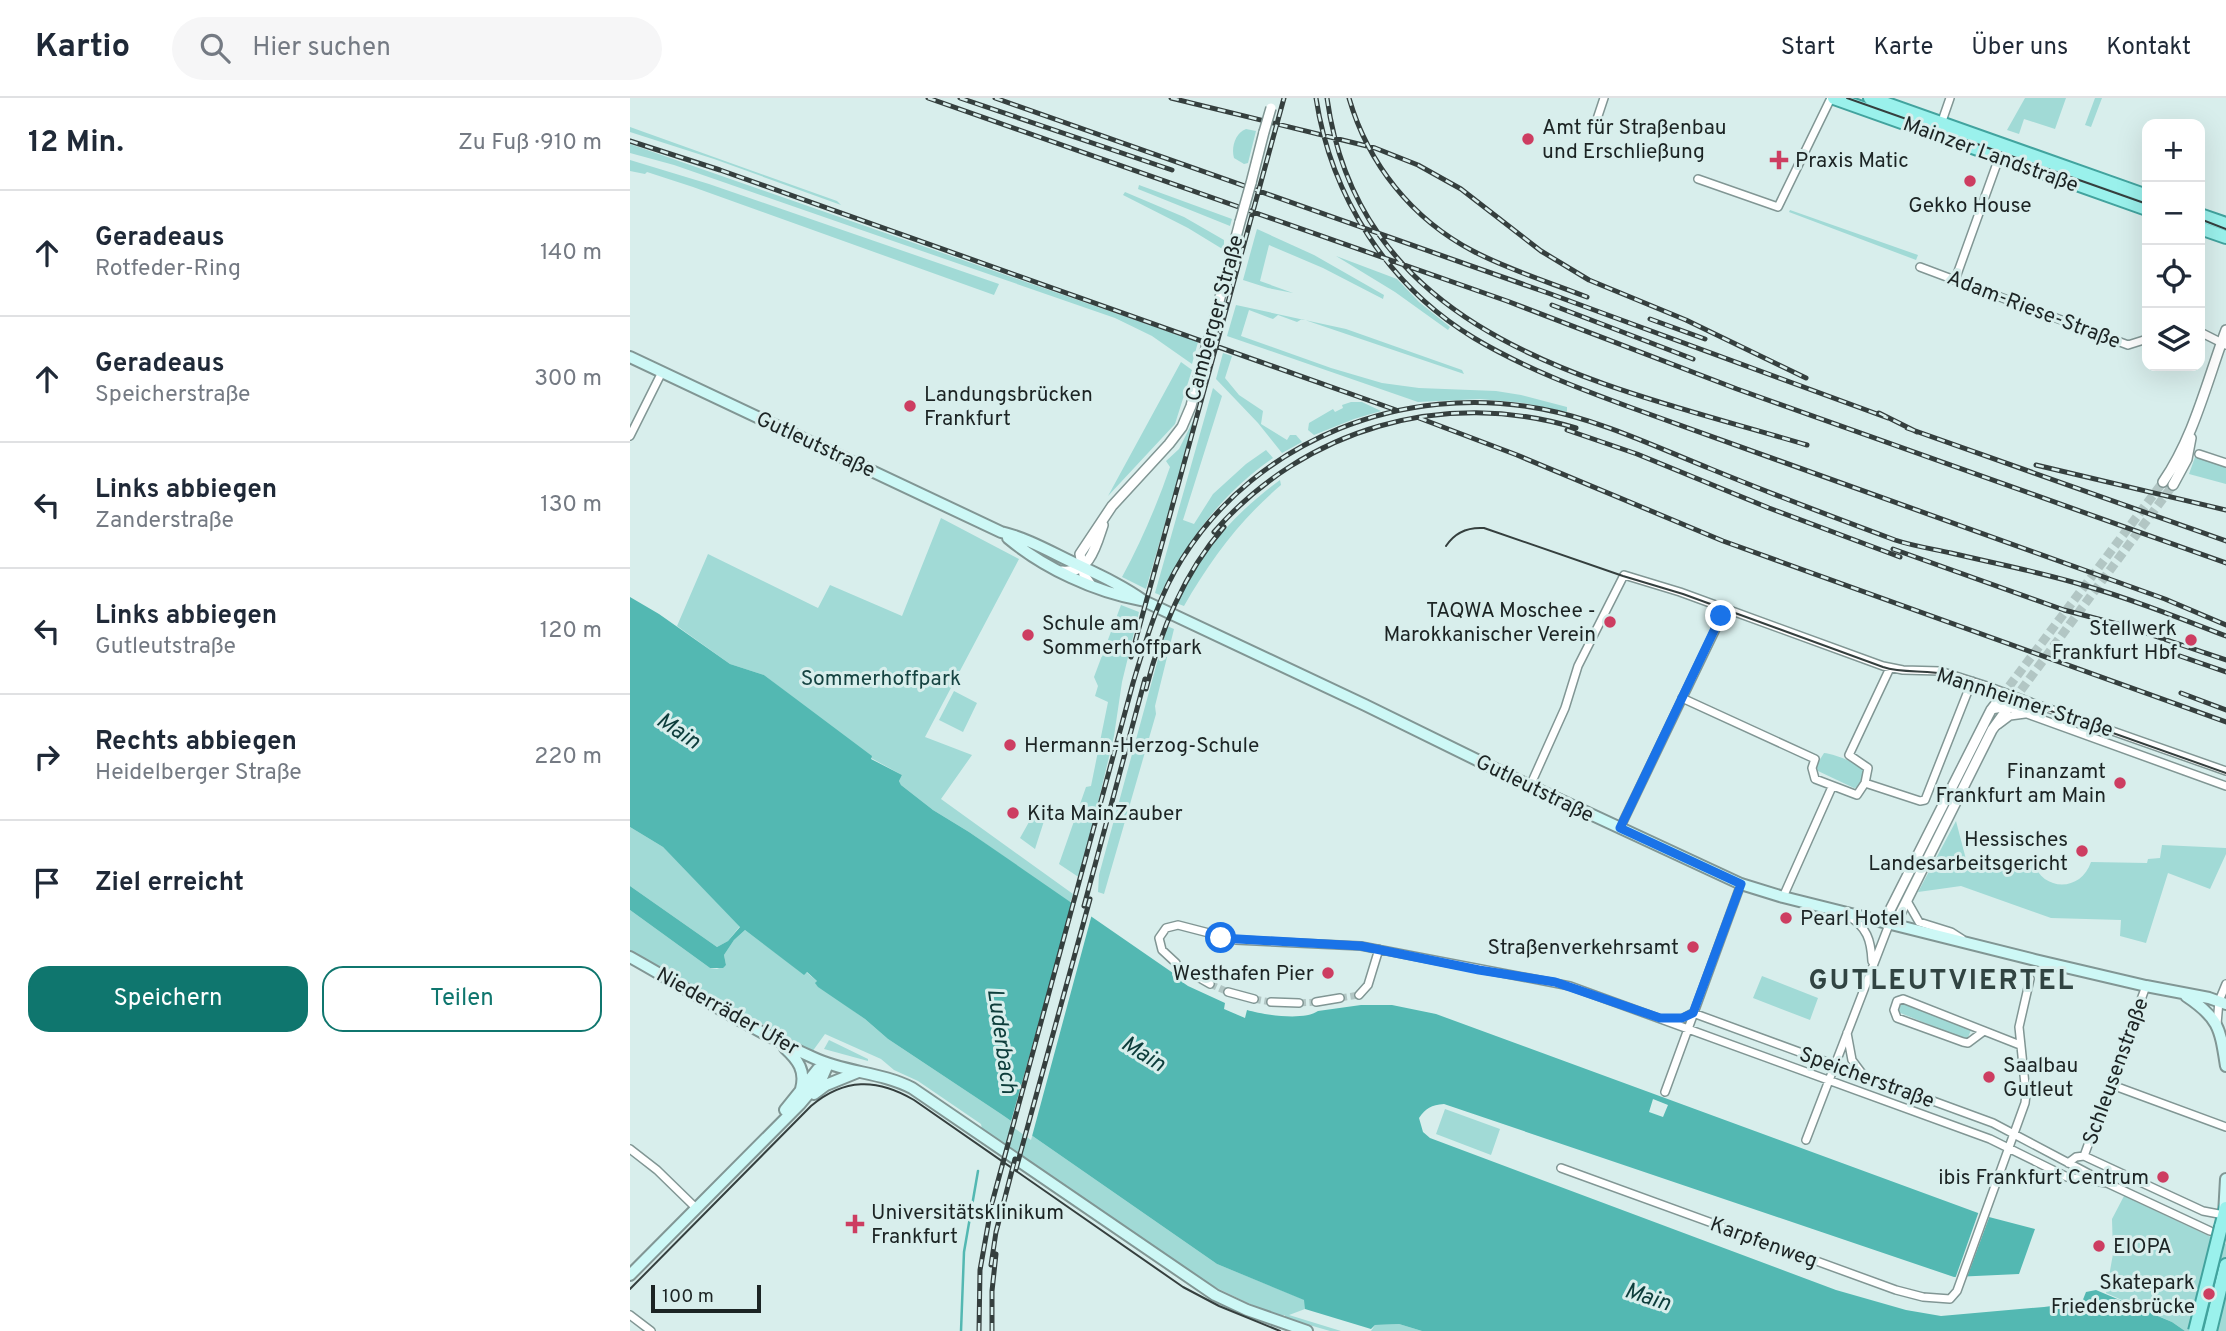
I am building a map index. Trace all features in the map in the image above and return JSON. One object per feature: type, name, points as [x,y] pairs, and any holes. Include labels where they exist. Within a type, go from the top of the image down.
[{"type":"main road","name":"Mainzer Landstraße","points":[[1833,98],[2142,194]]},
{"type":"main road","name":"Mainzer Landstraße","points":[[1870,98],[1939,129]]},
{"type":"main road","name":"Mainzer Landstraße","points":[[2002,151],[2142,207]]},
{"type":"main road","points":[[2205,217],[2226,224]]},
{"type":"main road","points":[[2205,230],[2226,237]]},
{"type":"main road","name":"Gutleutstraße","points":[[630,357],[1002,532],[1083,563],[1144,601],[1741,884],[1965,942],[2223,1002]]},
{"type":"main road","name":"Gutleutstraße","points":[[1002,532],[1034,556],[1062,571],[1122,597],[1144,601]]},
{"type":"main road","points":[[1034,556],[1036,549],[1049,551]]},
{"type":"main road","name":"Niederräder Ufer","points":[[630,957],[773,1037],[828,1064],[883,1076],[912,1088],[1215,1295],[1247,1310],[1307,1331]]},
{"type":"main road","points":[[2180,993],[2204,1008],[2217,1024],[2226,1066]]},
{"type":"main road","points":[[773,1037],[794,1056],[802,1071],[799,1100]]},
{"type":"main road","points":[[630,1275],[760,1143],[799,1100],[818,1069],[828,1064]]},
{"type":"main road","points":[[799,1100],[858,1072]]},
{"type":"main road","points":[[2195,1331],[2220,1220],[2226,1180]]},
{"type":"main road","points":[[2210,1331],[2226,1265]]},
{"type":"street","points":[[1594,128],[1604,98]]},
{"type":"street","points":[[1698,179],[1778,207],[1833,98]]},
{"type":"street","points":[[1939,129],[1950,98]]},
{"type":"street","name":"Camberger Straße","points":[[1083,563],[1107,513],[1177,435],[1186,418],[1272,103]]},
{"type":"street","points":[[1955,280],[2002,151]]},
{"type":"street","name":"Adam-Riese-Straße","points":[[1920,267],[2127,345],[2142,340]]},
{"type":"street","points":[[2168,483],[2187,459],[2191,428],[2226,330]]},
{"type":"street","points":[[2205,335],[2223,344]]},
{"type":"street","points":[[630,436],[662,372]]},
{"type":"street","points":[[2199,454],[2226,463]]},
{"type":"street","points":[[1062,571],[1069,572],[1083,563],[1084,575],[1091,585]]},
{"type":"street","name":"Mannheimer Straße","points":[[1530,786],[1565,708],[1578,666],[1624,575],[1726,608],[1890,668],[1940,671],[1972,681],[2226,771]]},
{"type":"street","points":[[1620,828],[1726,608]]},
{"type":"street","points":[[1682,698],[1815,759],[1815,779],[1857,795],[1865,783],[1868,768],[1849,755],[1890,668]]},
{"type":"street","points":[[1865,783],[1920,801],[1925,800],[1972,681]]},
{"type":"street","points":[[1806,1140],[1890,922],[1891,910],[1991,710],[2001,696],[2013,703],[1992,730],[1907,901],[1900,914],[1890,922]]},
{"type":"street","name":"Mannheimer Straße","points":[[1991,710],[2013,703],[2027,713],[2226,786]]},
{"type":"street","name":"Mannheimer Straße","points":[[1992,730],[2010,716],[2027,713]]},
{"type":"street","points":[[1783,897],[1832,787]]},
{"type":"street","points":[[1665,1091],[1741,884]]},
{"type":"street","points":[[1907,901],[1919,922],[1951,932],[1965,942]]},
{"type":"street","points":[[1839,910],[1856,921],[1866,932],[1871,943],[1872,967]]},
{"type":"street","name":"Speicherstraße","points":[[1176,963],[1162,950],[1159,938],[1166,928],[1178,925],[1236,940],[1361,946],[1555,982],[1829,1079],[2008,1147],[2067,1177],[2107,1183]]},
{"type":"street","points":[[1359,995],[1368,985],[1379,949]]},
{"type":"street","points":[[1189,972],[1210,984]]},
{"type":"street","points":[[2008,1147],[2026,1094],[2019,1027],[2030,979]]},
{"type":"street","points":[[2217,1024],[2226,984]]},
{"type":"street","name":"Schleusenstraße","points":[[2084,1156],[2146,986]]},
{"type":"street","points":[[1228,992],[1254,999]]},
{"type":"street","points":[[1316,1002],[1340,998]]},
{"type":"street","points":[[1983,1031],[1968,1043],[1963,1042],[1898,1018],[1894,1010],[1897,1001],[1903,999],[2020,1045]]},
{"type":"street","points":[[1271,1002],[1299,1003]]},
{"type":"street","name":"Speicherstraße","points":[[1660,1018],[1682,1018],[1693,1013],[1982,1118],[2107,1183]]},
{"type":"street","points":[[1847,1032],[1852,1060],[1865,1076]]},
{"type":"street","points":[[2112,1085],[2226,1127]]},
{"type":"street","name":"Karpfenweg","points":[[1561,1168],[1910,1294],[1948,1300],[1954,1296],[1961,1281],[2008,1147]]},
{"type":"street","points":[[630,1149],[657,1170],[696,1208]]},
{"type":"street","points":[[2068,1163],[2076,1157],[2084,1156],[2220,1220]]},
{"type":"street","points":[[2107,1183],[2220,1220]]},
{"type":"street","points":[[630,1315],[651,1331]]},
{"type":"green space","points":[[2025,98],[2066,98],[2055,129],[2024,119],[2019,134],[2007,130]]},
{"type":"green space","points":[[2095,98],[2102,98],[2091,127],[2085,125]]},
{"type":"green space","points":[[630,127],[837,201],[841,205],[630,132]]},
{"type":"green space","points":[[1246,129],[1256,131],[1248,163],[1244,164],[1234,158],[1233,150],[1237,137]]},
{"type":"green space","points":[[630,144],[1198,342],[1192,364],[1152,336],[1115,318],[674,165],[630,153]]},
{"type":"green space","points":[[630,160],[709,184],[999,284],[994,295],[693,187],[647,172],[645,174],[630,171]]},
{"type":"green space","points":[[1139,185],[1232,219],[1230,226],[1138,189]]},
{"type":"green space","points":[[1125,192],[1184,217],[1224,240],[1224,250],[1188,228],[1123,195]]},
{"type":"green space","points":[[1790,210],[1918,255],[1916,260],[1789,212]]},
{"type":"green space","points":[[1257,229],[1314,255],[1384,295],[1383,299],[1323,268],[1269,245],[1260,281],[1293,293],[1243,280]]},
{"type":"green space","points":[[1336,256],[1397,279],[1419,302],[1450,327],[1448,330],[1395,292]]},
{"type":"green space","points":[[1236,305],[1302,319],[1297,322],[1278,315],[1273,319],[1249,310],[1241,336],[1331,368],[1382,383],[1521,395],[1567,407],[1567,412],[1523,403],[1480,399],[1418,402],[1227,336]]},
{"type":"green space","points":[[1305,320],[1346,329],[1462,370],[1464,374]]},
{"type":"green space","points":[[1223,353],[1232,356],[1225,378],[1239,395],[1263,411],[1261,424],[1287,440],[1290,435],[1296,435],[1302,442],[1282,453],[1216,379]]},
{"type":"green space","points":[[1181,362],[1192,370],[1175,424],[1108,496]]},
{"type":"green space","points":[[1213,388],[1222,396],[1183,520],[1194,524],[1213,494],[1266,450],[1273,458],[1237,487],[1207,519],[1182,555],[1160,595],[1155,593]]},
{"type":"green space","points":[[1351,402],[1362,402],[1381,411],[1314,435],[1308,430],[1309,423]]},
{"type":"green space","points":[[1193,421],[1146,589],[1122,577],[1160,495],[1170,467],[1166,461],[1179,449]]},
{"type":"green space","points":[[2195,457],[2226,466],[2226,484],[2189,474]]},
{"type":"green space","points":[[1280,480],[1281,485],[1252,512],[1227,541],[1184,606],[1176,603],[1196,567],[1220,535],[1248,506]]},
{"type":"green space","name":"Sommerhoffpark","points":[[941,518],[1019,559],[925,737],[972,755],[941,799],[1073,894],[1070,903],[933,810],[901,785],[899,781],[902,775],[871,758],[764,675],[730,664],[677,626],[708,554],[818,608],[830,585],[902,616]]},
{"type":"green space","points":[[1121,605],[1139,612],[1122,682],[1114,736],[1080,878],[1059,864],[1086,787],[1091,786],[1108,702],[1095,696],[1098,686],[1094,677]]},
{"type":"green space","points":[[1167,626],[1174,629],[1155,706],[1156,714],[1104,894],[1098,892],[1099,875]]},
{"type":"green space","points":[[954,691],[977,703],[963,732],[939,720]]},
{"type":"green space","points":[[1824,753],[1860,767],[1864,774],[1859,787],[1854,788],[1818,771],[1816,766]]},
{"type":"green space","points":[[1034,813],[1044,821],[1035,849],[1020,838]]},
{"type":"green space","points":[[1956,821],[1968,867],[1983,870],[2033,862],[2038,872],[2053,883],[2071,883],[2079,879],[2091,862],[2147,863],[2148,859],[2160,858],[2162,845],[2226,848],[2226,854],[2210,889],[2168,873],[2146,943],[2120,936],[2121,920],[2051,918],[1961,886],[1918,892]]},
{"type":"green space","points":[[630,827],[663,847],[740,926],[728,941],[717,947],[630,886]]},
{"type":"green space","points":[[630,910],[710,968],[717,969],[726,965],[724,955],[745,930],[804,974],[806,972],[817,981],[816,984],[888,1039],[1217,1264],[1305,1300],[1305,1309],[1289,1315],[1341,1331],[1330,1331],[1285,1318],[1285,1315],[1277,1317],[1198,1279],[982,1129],[981,1124],[918,1081],[894,1070],[881,1059],[825,1034],[812,1052],[630,950]]},
{"type":"green space","points":[[1762,976],[1818,998],[1810,1020],[1753,998]]},
{"type":"green space","points":[[1902,1002],[1971,1030],[1967,1040],[1898,1012]]},
{"type":"green space","points":[[829,1040],[868,1059],[868,1061],[824,1049]]},
{"type":"green space","points":[[1445,1109],[1500,1129],[1491,1155],[1436,1134]]},
{"type":"green space","points":[[2124,1196],[2226,1244],[2226,1331],[2185,1331],[2172,1322],[2106,1293],[2113,1254],[2112,1219]]},
{"type":"green space","points":[[1399,1324],[1422,1331],[1371,1331],[1375,1325]]},
{"type":"water","name":"Main","points":[[630,597],[730,664],[764,675],[872,756],[871,759],[902,775],[899,781],[901,785],[933,810],[969,832],[1188,986],[1225,1003],[1224,1009],[1245,1018],[1247,1010],[1273,1015],[1303,1016],[1318,1011],[1361,1005],[1392,1005],[1436,1014],[1989,1217],[2035,1229],[2019,1274],[1954,1277],[1444,1104],[1429,1108],[1419,1118],[1423,1132],[1430,1138],[1836,1290],[1906,1310],[1941,1316],[2044,1307],[2082,1302],[2086,1292],[2096,1290],[2172,1322],[2185,1331],[1422,1331],[1399,1324],[1375,1325],[1371,1329],[1305,1309],[1304,1300],[1217,1264],[888,1039],[865,1019],[818,987],[815,983],[817,981],[807,972],[804,975],[745,930],[724,955],[726,965],[723,968],[710,968],[630,910],[630,886],[717,947],[728,941],[740,927],[663,847],[630,827]]},
{"type":"pier","points":[[1073,901],[1092,914],[1031,1140],[1010,1125]]},
{"type":"pier","points":[[1653,1099],[1668,1105],[1663,1117],[1649,1112]]},
{"type":"pier","points":[[1979,1211],[1990,1215],[1966,1280],[1955,1279]]},
{"type":"waterway","name":"Luderbach","points":[[961,1331],[964,1252],[978,1171]]},
{"type":"tunnel","points":[[2001,697],[2163,482]]},
{"type":"tunnel","points":[[2013,701],[2173,485]]},
{"type":"tunnel","points":[[1176,963],[1189,972]]},
{"type":"tunnel","points":[[1210,984],[1228,992]]},
{"type":"tunnel","points":[[1340,998],[1359,995]]},
{"type":"tunnel","points":[[1254,999],[1271,1002]]},
{"type":"tunnel","points":[[1299,1003],[1316,1002]]},
{"type":"tram line","points":[[1847,98],[2142,202]]},
{"type":"tram line","points":[[2205,221],[2226,229]]},
{"type":"tram line","points":[[1446,546],[1462,531],[1484,528],[1683,594],[1883,667],[1949,675],[2226,773]]},
{"type":"tram line","points":[[630,1289],[811,1106],[836,1090],[861,1084],[887,1088],[914,1100],[1183,1287],[1219,1306],[1280,1331]]},
{"type":"tram line","points":[[2201,1331],[2226,1226]]},
{"type":"railway","points":[[928,98],[1507,301],[1737,389],[2226,563]]},
{"type":"railway","points":[[960,98],[1172,170]]},
{"type":"railway","points":[[995,98],[1548,293],[1888,418]]},
{"type":"railway","points":[[1171,98],[1375,148],[1418,165],[1461,189],[1541,251],[1589,280],[1686,320],[1806,378]]},
{"type":"railway","points":[[1131,657],[1284,98]]},
{"type":"railway","points":[[1316,98],[1335,170],[1368,236],[1415,292],[1443,317],[1474,338],[1532,368],[1594,394],[2165,599],[2226,625]]},
{"type":"railway","points":[[1327,98],[1349,181],[1389,248],[1442,300],[1506,342],[1578,374],[1654,400],[1807,445]]},
{"type":"railway","points":[[1349,98],[1357,122],[1380,167],[1412,206],[1431,223],[1451,238],[1487,258],[1587,297]]},
{"type":"railway","points":[[630,141],[720,170],[1396,410]]},
{"type":"railway","points":[[1552,305],[1693,359]]},
{"type":"railway","points":[[1650,319],[1705,339]]},
{"type":"railway","points":[[979,1331],[980,1270],[992,1203],[1133,683],[1153,619],[1182,559],[1213,517],[1251,481],[1293,452],[1339,429],[1388,413],[1438,404],[1490,403],[1542,409],[1606,427],[1895,540],[2076,583],[2226,636]]},
{"type":"railway","points":[[1214,532],[1250,496],[1290,466],[1334,443],[1380,426],[1427,416],[1477,413],[1526,417],[1576,428]]},
{"type":"railway","points":[[1879,413],[1917,432]]},
{"type":"railway","points":[[1419,418],[1517,455],[1723,541],[2226,722]]},
{"type":"railway","points":[[1907,428],[2226,541]]},
{"type":"railway","points":[[1567,430],[1637,454],[1769,508],[1900,557]]},
{"type":"railway","points":[[2036,465],[2226,510]]},
{"type":"railway","points":[[1146,689],[1166,624],[1185,583],[1224,527]]},
{"type":"railway","points":[[1893,549],[2064,610],[2125,626],[2226,660]]},
{"type":"railway","points":[[2180,656],[2226,672]]},
{"type":"railway","points":[[1084,906],[1145,679]]},
{"type":"railway","points":[[2181,693],[2226,710]]},
{"type":"railway","points":[[1016,1169],[1090,899]]},
{"type":"railway","points":[[991,1265],[996,1232],[1015,1159]]},
{"type":"railway","points":[[992,1331],[996,1254]]},
{"type":"place","name":"Amt für Straßenbau und Erschließung","points":[[1528,139]]},
{"type":"place","name":"Praxis Matic","points":[[1779,160]]},
{"type":"place","name":"Gekko House","points":[[1970,181]]},
{"type":"place","name":"Landungsbrücken Frankfurt","points":[[910,406]]},
{"type":"place","name":"TAQWA Moschee - Marokkanischer Verein","points":[[1610,622]]},
{"type":"place","name":"Schule am Sommerhoffpark","points":[[1028,635]]},
{"type":"place","name":"Stellwerk Frankfurt Hbf","points":[[2191,640]]},
{"type":"place","name":"Hermann-Herzog-Schule","points":[[1010,745]]},
{"type":"place","name":"Finanzamt Frankfurt am Main","points":[[2120,783]]},
{"type":"place","name":"Kita MainZauber","points":[[1013,813]]},
{"type":"place","name":"Hessisches Landesarbeitsgericht","points":[[2082,851]]},
{"type":"place","name":"Pearl Hotel","points":[[1786,918]]},
{"type":"place","name":"Straßenverkehrsamt","points":[[1693,947]]},
{"type":"place","name":"Westhafen Pier","points":[[1328,973]]},
{"type":"place","name":"Saalbau Gutleut","points":[[1989,1077]]},
{"type":"place","name":"ibis Frankfurt Centrum","points":[[2163,1177]]},
{"type":"place","name":"Universitätsklinikum Frankfurt","points":[[855,1224]]},
{"type":"place","name":"EIOPA","points":[[2099,1246]]},
{"type":"place","name":"Skatepark Friedensbrücke","points":[[2209,1294]]},
{"type":"district","name":"GUTLEUTVIERTEL","points":[[1942,979]]},
{"type":"route","points":[[1221,938],[1361,946],[1555,982],[1660,1018],[1682,1018],[1693,1013],[1741,884],[1620,828],[1721,616]]}]
